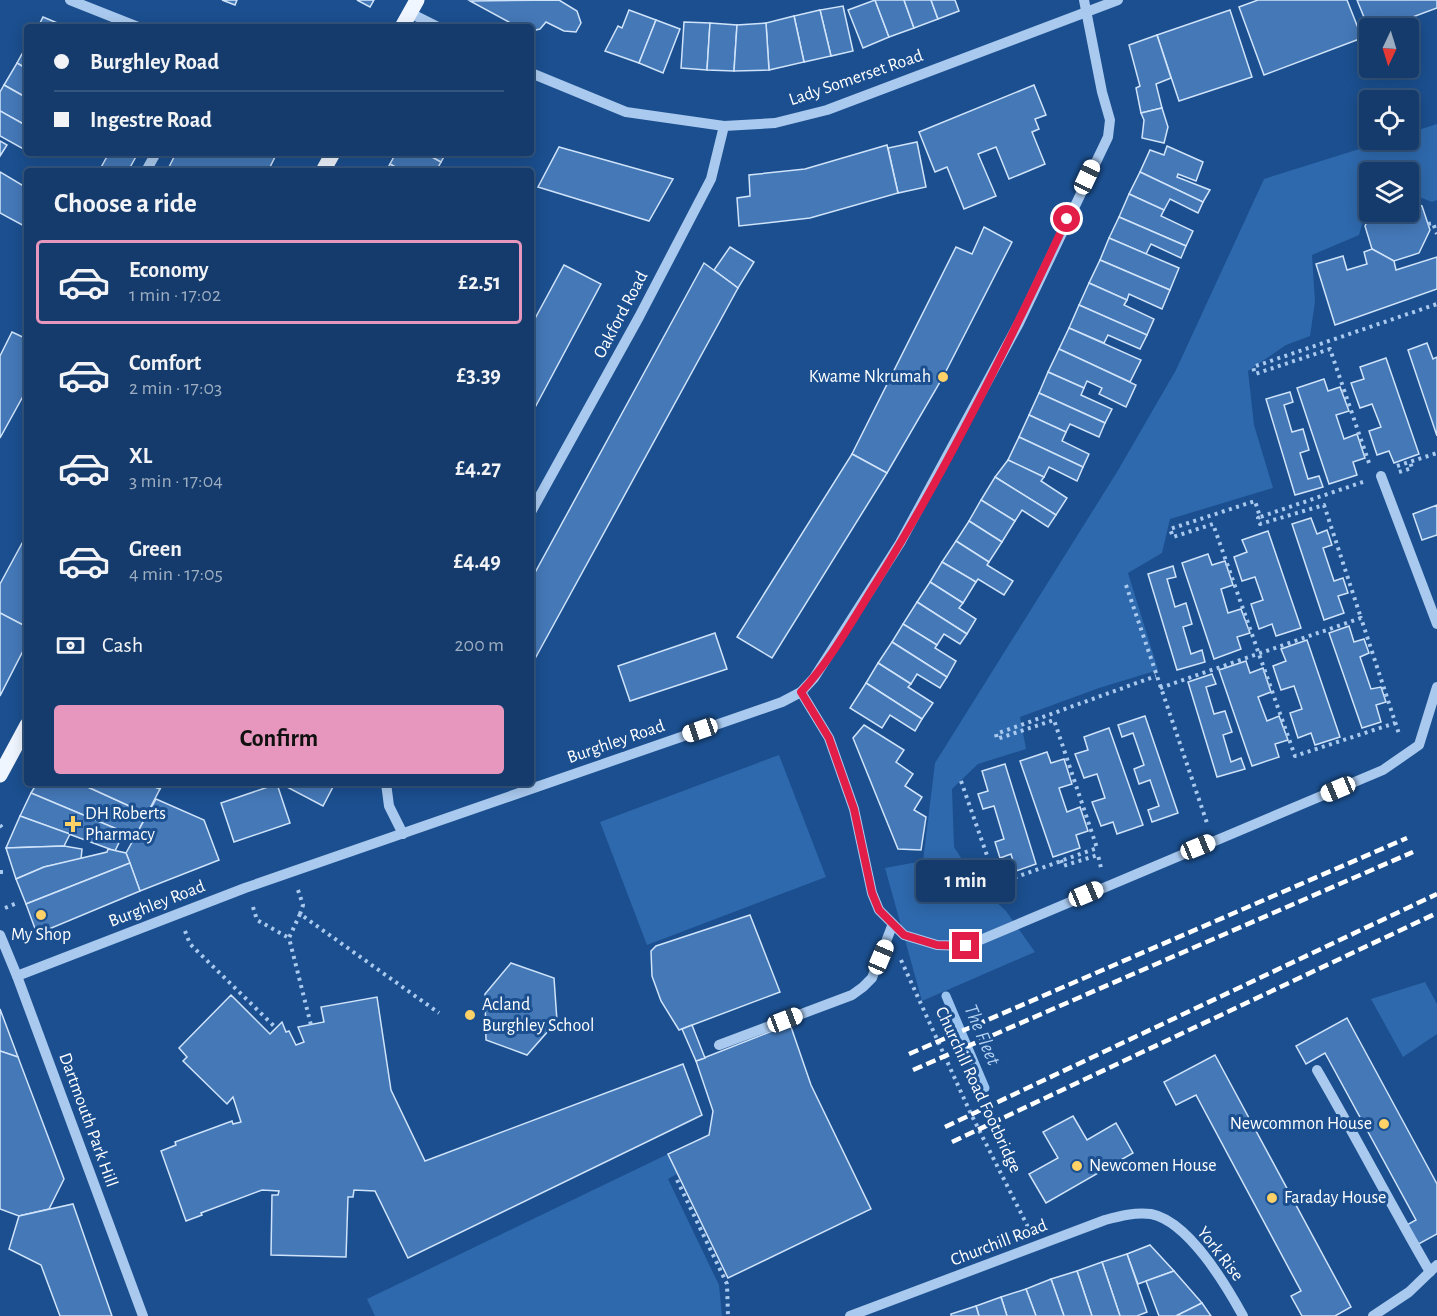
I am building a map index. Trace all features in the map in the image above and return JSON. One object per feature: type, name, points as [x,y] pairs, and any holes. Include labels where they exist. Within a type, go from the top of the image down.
[{"type":"main road","points":[[404,24],[414,6]]},
{"type":"main road","points":[[0,776],[24,731]]},
{"type":"street","points":[[70,0],[131,24]]},
{"type":"street","name":"Burghley Road","points":[[17,976],[245,888],[782,702],[801,692],[814,678],[852,621],[927,497],[1019,323],[1108,137],[1110,120],[1102,92],[1084,0]]},
{"type":"street","name":"Lady Somerset Road","points":[[534,74],[626,112],[723,126],[776,123],[827,110],[1118,0]]},
{"type":"street","points":[[414,6],[435,24]]},
{"type":"street","name":"Oakford Road","points":[[534,507],[639,317],[711,179],[723,126]]},
{"type":"street","points":[[1377,475],[1437,624]]},
{"type":"street","points":[[801,692],[829,738],[854,809],[872,893],[891,931],[937,945],[966,946],[1383,770],[1419,745],[1437,687]]},
{"type":"street","points":[[386,786],[389,806],[403,834]]},
{"type":"street","points":[[719,1045],[852,995],[872,978],[891,931]]},
{"type":"street","name":"Dartmouth Park Hill","points":[[0,935],[143,1316]]},
{"type":"street","points":[[1317,1070],[1366,1155],[1400,1223],[1433,1268],[1410,1292],[1373,1316]]},
{"type":"street","name":"Churchill Road","points":[[849,1316],[1105,1221],[1125,1215],[1142,1214],[1163,1218]]},
{"type":"street","name":"York Rise","points":[[1163,1218],[1179,1229],[1199,1250],[1228,1289],[1243,1316]]},
{"type":"path","points":[[1428,224],[1433,223],[1437,234]]},
{"type":"path","points":[[1260,517],[1377,475],[1329,349],[1255,374],[1253,367],[1436,304],[1437,312]]},
{"type":"path","points":[[1412,468],[1410,462],[1437,453]]},
{"type":"path","points":[[1395,723],[1295,756],[1213,524],[1173,537],[1170,529],[1255,501],[1260,524],[1324,505],[1361,618],[1395,723],[1405,755]]},
{"type":"path","points":[[1126,585],[1201,803]]},
{"type":"path","points":[[1160,687],[1361,618]]},
{"type":"path","points":[[961,781],[997,884],[1097,848],[1054,720],[998,739],[996,734],[1156,676]]},
{"type":"path","points":[[1061,860],[1063,866],[1098,855]]},
{"type":"path","points":[[0,872],[6,872]]},
{"type":"path","points":[[293,872],[303,905],[289,938],[311,1025]]},
{"type":"path","points":[[245,888],[257,920],[289,938]]},
{"type":"path","points":[[5,908],[17,903]]},
{"type":"path","points":[[179,913],[190,944],[276,1028]]},
{"type":"path","points":[[300,914],[439,1013]]},
{"type":"path","name":"Churchill Road Footbridge","points":[[891,931],[971,1114],[1036,1246]]},
{"type":"path","points":[[677,1180],[727,1284],[728,1316]]},
{"type":"shaded area","points":[[1437,124],[1437,200],[1432,202],[1419,197],[1419,162],[1359,162],[1359,222],[1363,222],[1359,235],[1312,255],[1315,302],[1310,336],[1286,345],[1248,371],[1254,425],[1273,488],[1170,519],[1162,553],[1128,573],[1158,670],[1099,688],[1020,717],[1026,749],[978,764],[952,789],[954,847],[980,887],[1006,911],[1035,952],[922,1001],[885,868],[923,861],[935,763],[1117,472],[1176,370],[1264,179],[1359,149],[1419,150],[1419,130]]},
{"type":"shaded area","points":[[779,755],[826,877],[647,945],[600,822]]},
{"type":"shaded area","points":[[1425,982],[1437,1004],[1437,1034],[1403,1057],[1371,999]]},
{"type":"shaded area","points":[[668,1154],[677,1174],[668,1179],[719,1285],[722,1316],[375,1316],[367,1299]]},
{"type":"building","points":[[222,0],[237,0],[235,5]]},
{"type":"building","points":[[357,0],[374,0],[370,7]]},
{"type":"building","points":[[559,0],[577,11],[581,23],[576,32],[564,31],[546,22],[540,29],[534,30],[534,24],[512,24],[470,1]]},
{"type":"building","points":[[875,0],[889,37],[863,48],[848,10]]},
{"type":"building","points":[[875,0],[904,0],[914,28],[889,37]]},
{"type":"building","points":[[904,0],[931,0],[938,19],[914,28]]},
{"type":"building","points":[[931,0],[955,0],[959,11],[938,19]]},
{"type":"building","points":[[1258,0],[1347,0],[1359,30],[1359,39],[1264,75],[1239,7]]},
{"type":"building","points":[[1357,0],[1437,0],[1437,8],[1410,18],[1364,18]]},
{"type":"building","points":[[843,6],[853,51],[831,56],[820,10]]},
{"type":"building","points":[[629,10],[656,20],[639,63],[605,51],[618,26],[622,28]]},
{"type":"building","points":[[820,10],[831,56],[804,62],[794,16]]},
{"type":"building","points":[[1230,10],[1252,77],[1179,101],[1157,35]]},
{"type":"building","points":[[794,16],[804,62],[769,70],[766,23]]},
{"type":"building","points":[[43,17],[60,24],[40,24]]},
{"type":"building","points":[[656,20],[680,29],[663,73],[639,63]]},
{"type":"building","points":[[684,22],[710,23],[707,70],[681,68]]},
{"type":"building","points":[[710,23],[737,25],[734,71],[707,70]]},
{"type":"building","points":[[766,23],[769,70],[734,71],[737,25]]},
{"type":"building","points":[[1157,35],[1171,78],[1156,84],[1162,108],[1141,113],[1136,88],[1140,86],[1129,45]]},
{"type":"building","points":[[24,50],[24,67],[17,63]]},
{"type":"building","points":[[17,63],[24,67],[24,96],[4,85]]},
{"type":"building","points":[[4,85],[24,96],[24,124],[0,111],[0,92]]},
{"type":"building","points":[[1034,85],[1046,115],[1035,119],[1039,129],[1032,132],[1045,164],[1009,179],[996,147],[978,154],[996,196],[964,209],[947,167],[935,172],[919,132]]},
{"type":"building","points":[[1162,108],[1168,127],[1164,143],[1142,138],[1144,120],[1141,113]]},
{"type":"building","points":[[0,111],[24,124],[24,149],[0,136]]},
{"type":"building","points":[[0,141],[7,145],[0,156]]},
{"type":"building","points":[[917,142],[926,187],[898,193],[888,148]]},
{"type":"building","points":[[887,145],[898,193],[810,218],[739,226],[737,198],[750,196],[749,175],[805,169]]},
{"type":"building","points":[[1167,146],[1203,162],[1196,181],[1178,174],[1177,177],[1210,190],[1203,202],[1140,172],[1150,150],[1164,155]]},
{"type":"building","points":[[559,147],[673,179],[649,221],[538,187]]},
{"type":"building","points":[[107,156],[136,156],[130,168],[101,168]]},
{"type":"building","points":[[174,156],[276,156],[270,168],[168,168]]},
{"type":"building","points":[[394,156],[430,156],[441,162],[438,168],[397,168],[390,164]]},
{"type":"building","points":[[430,156],[444,156],[441,162]]},
{"type":"building","points":[[0,172],[24,186],[24,226],[0,213]]},
{"type":"building","points":[[1140,172],[1203,202],[1198,213],[1170,199],[1164,210],[1129,194]]},
{"type":"building","points":[[1129,194],[1164,210],[1161,216],[1193,231],[1186,246],[1119,217]]},
{"type":"building","points":[[1419,204],[1422,206],[1430,230],[1419,253],[1394,261],[1372,249],[1365,226],[1367,222],[1419,222]]},
{"type":"building","points":[[1119,217],[1186,246],[1181,258],[1151,244],[1146,254],[1109,238]]},
{"type":"building","points":[[984,227],[1012,242],[943,377],[887,473],[852,454],[956,247],[972,254]]},
{"type":"building","points":[[1109,238],[1179,268],[1170,290],[1100,260]]},
{"type":"building","points":[[730,247],[754,262],[738,288],[714,270]]},
{"type":"building","points":[[1372,249],[1394,261],[1396,270],[1437,257],[1437,289],[1335,325],[1316,264],[1343,256],[1347,270],[1367,264],[1364,252]]},
{"type":"building","points":[[1100,260],[1170,290],[1162,309],[1129,294],[1127,300],[1089,283]]},
{"type":"building","points":[[704,263],[738,288],[534,661],[534,575]]},
{"type":"building","points":[[564,265],[601,284],[534,409],[534,320]]},
{"type":"building","points":[[1089,283],[1127,300],[1124,305],[1154,319],[1147,335],[1079,305]]},
{"type":"building","points":[[1079,305],[1147,335],[1140,349],[1108,335],[1104,343],[1069,328]]},
{"type":"building","points":[[1069,328],[1141,360],[1130,382],[1059,349]]},
{"type":"building","points":[[12,332],[24,338],[24,394],[0,438],[0,356]]},
{"type":"building","points":[[1427,343],[1433,359],[1437,357],[1437,436],[1408,350]]},
{"type":"building","points":[[1059,349],[1136,385],[1126,407],[1099,394],[1102,388],[1087,381],[1084,388],[1048,372]]},
{"type":"building","points":[[1386,358],[1419,454],[1394,463],[1389,451],[1377,455],[1369,431],[1381,427],[1372,404],[1360,408],[1351,383],[1364,379],[1360,367]]},
{"type":"building","points":[[1048,372],[1084,388],[1081,395],[1112,409],[1105,423],[1039,393]]},
{"type":"building","points":[[1324,379],[1328,391],[1340,387],[1349,411],[1336,415],[1344,439],[1357,434],[1365,458],[1353,462],[1357,475],[1329,484],[1297,388]]},
{"type":"building","points":[[1290,392],[1293,402],[1284,405],[1292,432],[1303,429],[1309,450],[1300,453],[1308,479],[1319,476],[1323,487],[1295,495],[1266,399]]},
{"type":"building","points":[[1039,393],[1105,423],[1099,437],[1070,424],[1066,432],[1029,415]]},
{"type":"building","points":[[1029,415],[1066,432],[1062,441],[1089,454],[1083,467],[1019,437]]},
{"type":"building","points":[[1019,437],[1083,467],[1077,481],[1049,467],[1044,477],[1008,460]]},
{"type":"building","points":[[852,454],[887,473],[772,658],[737,637]]},
{"type":"building","points":[[1008,460],[1044,477],[1041,481],[1067,498],[1056,515],[995,477]]},
{"type":"building","points":[[995,477],[1056,515],[1048,527],[1022,510],[1015,521],[981,500]]},
{"type":"building","points":[[981,500],[1015,521],[1002,542],[969,521]]},
{"type":"building","points":[[1437,505],[1437,535],[1422,540],[1413,514]]},
{"type":"building","points":[[1311,518],[1317,534],[1327,530],[1332,545],[1323,548],[1334,581],[1343,578],[1348,593],[1338,596],[1344,613],[1324,620],[1292,524]]},
{"type":"building","points":[[969,521],[1002,542],[989,562],[956,541]]},
{"type":"building","points":[[1268,531],[1301,628],[1276,636],[1272,624],[1259,629],[1251,604],[1263,600],[1255,577],[1242,581],[1234,557],[1247,552],[1242,540]]},
{"type":"building","points":[[24,540],[23,625],[0,613],[0,584]]},
{"type":"building","points":[[956,541],[989,562],[987,565],[1013,581],[1004,595],[978,579],[976,582],[942,562]]},
{"type":"building","points":[[1208,554],[1212,565],[1225,561],[1233,585],[1221,589],[1228,613],[1241,609],[1250,633],[1237,637],[1241,649],[1214,659],[1182,563]]},
{"type":"building","points":[[942,562],[976,582],[963,603],[930,582]]},
{"type":"building","points":[[1173,566],[1176,577],[1167,579],[1175,607],[1186,603],[1192,624],[1183,627],[1191,654],[1202,650],[1205,662],[1177,670],[1148,574]]},
{"type":"building","points":[[930,582],[963,603],[959,608],[976,619],[967,634],[917,602]]},
{"type":"building","points":[[917,602],[967,634],[960,644],[944,634],[937,645],[903,624]]},
{"type":"building","points":[[0,613],[24,625],[24,649],[0,696]]},
{"type":"building","points":[[903,624],[937,645],[935,648],[956,661],[947,677],[892,642]]},
{"type":"building","points":[[1349,626],[1354,642],[1364,639],[1369,653],[1360,657],[1371,689],[1381,687],[1386,702],[1376,705],[1381,722],[1362,728],[1329,633]]},
{"type":"building","points":[[715,633],[727,669],[630,701],[618,666]]},
{"type":"building","points":[[1307,640],[1340,737],[1315,745],[1311,733],[1298,738],[1290,713],[1302,709],[1294,686],[1281,690],[1273,666],[1286,661],[1281,649]]},
{"type":"building","points":[[892,642],[947,677],[940,688],[917,674],[911,684],[878,663]]},
{"type":"building","points":[[1246,661],[1250,673],[1263,668],[1271,692],[1258,697],[1267,721],[1279,716],[1288,740],[1275,744],[1279,757],[1252,766],[1219,670]]},
{"type":"building","points":[[878,663],[911,684],[908,687],[933,703],[922,719],[866,683]]},
{"type":"building","points":[[1212,674],[1216,684],[1206,687],[1214,714],[1225,711],[1232,732],[1223,735],[1231,762],[1241,758],[1245,769],[1217,777],[1188,682]]},
{"type":"building","points":[[866,683],[922,719],[915,731],[890,715],[882,728],[850,708]]},
{"type":"building","points":[[1145,716],[1178,813],[1152,822],[1148,810],[1159,806],[1150,780],[1139,784],[1134,769],[1144,765],[1133,733],[1122,737],[1118,725]]},
{"type":"building","points":[[864,725],[904,750],[896,762],[913,774],[905,786],[922,797],[914,810],[926,817],[921,850],[898,849],[853,738]]},
{"type":"building","points":[[1109,728],[1143,825],[1117,834],[1113,822],[1101,826],[1092,802],[1105,798],[1097,774],[1084,778],[1075,754],[1088,750],[1084,737]]},
{"type":"building","points":[[1047,752],[1051,763],[1064,759],[1072,784],[1059,788],[1067,812],[1080,807],[1088,831],[1076,835],[1080,848],[1053,857],[1020,761]]},
{"type":"building","points":[[1005,764],[1036,864],[1016,871],[1011,854],[1000,858],[995,842],[1004,839],[994,806],[983,809],[978,794],[988,791],[982,771]]},
{"type":"building","points":[[35,786],[86,786],[147,814],[135,837],[31,793]]},
{"type":"building","points":[[86,786],[152,786],[160,789],[147,814]]},
{"type":"building","points":[[271,786],[278,786],[290,823],[234,842],[221,803]]},
{"type":"building","points":[[285,786],[333,786],[323,806]]},
{"type":"building","name":"DH Roberts Pharmacy","points":[[31,793],[124,832],[115,851],[20,816]]},
{"type":"building","points":[[156,799],[204,820],[219,860],[140,891],[126,853]]},
{"type":"building","points":[[20,816],[70,834],[64,846],[6,848]]},
{"type":"building","points":[[64,846],[82,849],[81,859],[44,867],[16,879],[6,848]]},
{"type":"building","points":[[108,849],[126,853],[130,863],[26,904],[16,879],[44,867],[107,852]]},
{"type":"building","points":[[130,863],[140,891],[37,934],[26,904]]},
{"type":"building","points":[[750,915],[780,992],[679,1030],[661,1001],[652,976],[651,951],[656,946]]},
{"type":"building","points":[[511,963],[554,978],[557,1021],[527,1055],[486,1040],[485,994]]},
{"type":"building","points":[[231,995],[270,1034],[282,1022],[296,1045],[304,1042],[298,1027],[324,1022],[321,1007],[377,997],[391,1090],[425,1161],[683,1064],[702,1115],[408,1258],[375,1191],[354,1190],[353,1197],[348,1197],[346,1257],[271,1255],[272,1195],[278,1195],[279,1191],[262,1190],[186,1221],[161,1151],[176,1145],[175,1142],[232,1121],[233,1124],[241,1122],[233,1097],[227,1104],[183,1061],[187,1057],[179,1048]]},
{"type":"building","points":[[0,1009],[18,1057],[0,1051]]},
{"type":"building","name":"Newcommon House","points":[[1347,1018],[1437,1184],[1437,1234],[1415,1246],[1405,1226],[1416,1220],[1325,1053],[1306,1064],[1296,1046]]},
{"type":"building","points":[[790,1024],[811,1085],[871,1209],[728,1278],[668,1154],[709,1135],[713,1111],[696,1061]]},
{"type":"building","points":[[692,1025],[705,1058],[696,1061],[682,1029]]},
{"type":"building","points":[[0,1051],[18,1057],[64,1179],[49,1209],[19,1216],[0,1209]]},
{"type":"building","name":"Faraday House","points":[[1215,1055],[1351,1307],[1335,1316],[1302,1316],[1291,1296],[1301,1291],[1196,1095],[1176,1105],[1164,1082]]},
{"type":"building","name":"Newcomen House","points":[[1073,1116],[1087,1140],[1116,1123],[1133,1153],[1046,1203],[1029,1174],[1058,1158],[1043,1132]]},
{"type":"building","points":[[73,1204],[112,1316],[60,1316],[41,1265],[9,1249],[19,1216]]},
{"type":"building","points":[[1150,1245],[1174,1271],[1138,1284],[1127,1254]]},
{"type":"building","points":[[1127,1254],[1147,1312],[1137,1316],[1120,1316],[1102,1262]]},
{"type":"building","points":[[1102,1262],[1120,1316],[1092,1316],[1077,1271]]},
{"type":"building","points":[[1077,1271],[1092,1316],[1064,1316],[1051,1279]]},
{"type":"building","points":[[1174,1271],[1202,1303],[1176,1316],[1159,1316],[1146,1281]]},
{"type":"building","points":[[1051,1279],[1064,1316],[1036,1316],[1026,1289]]},
{"type":"building","points":[[1026,1289],[1036,1316],[1007,1316],[1001,1297]]},
{"type":"building","points":[[1001,1297],[1007,1316],[979,1316],[976,1306]]},
{"type":"building","points":[[1202,1303],[1211,1316],[1176,1316]]},
{"type":"building","points":[[976,1306],[979,1316],[951,1316],[951,1314]]},
{"type":"waterway","name":"The Fleet","points":[[946,996],[985,1088]]},
{"type":"railway","points":[[909,1054],[1407,838]]},
{"type":"railway","points":[[913,1070],[1413,852]]},
{"type":"railway","points":[[945,1127],[1437,894]]},
{"type":"railway","points":[[952,1142],[1437,913]]},
{"type":"place","name":"Kwame Nkrumah","points":[[943,377]]},
{"type":"place","name":"DH Roberts Pharmacy","points":[[73,824]]},
{"type":"place","name":"My Shop","points":[[41,915]]},
{"type":"place","name":"Acland Burghley School","points":[[470,1015]]},
{"type":"place","name":"Newcommon House","points":[[1384,1124]]},
{"type":"place","name":"Newcomen House","points":[[1077,1166]]},
{"type":"place","name":"Faraday House","points":[[1272,1198]]},
{"type":"route","points":[[966,946],[937,945],[904,935],[892,926],[879,910],[872,893],[854,809],[829,738],[801,692],[814,678],[852,621],[927,497],[1019,323],[1067,219]]}]
